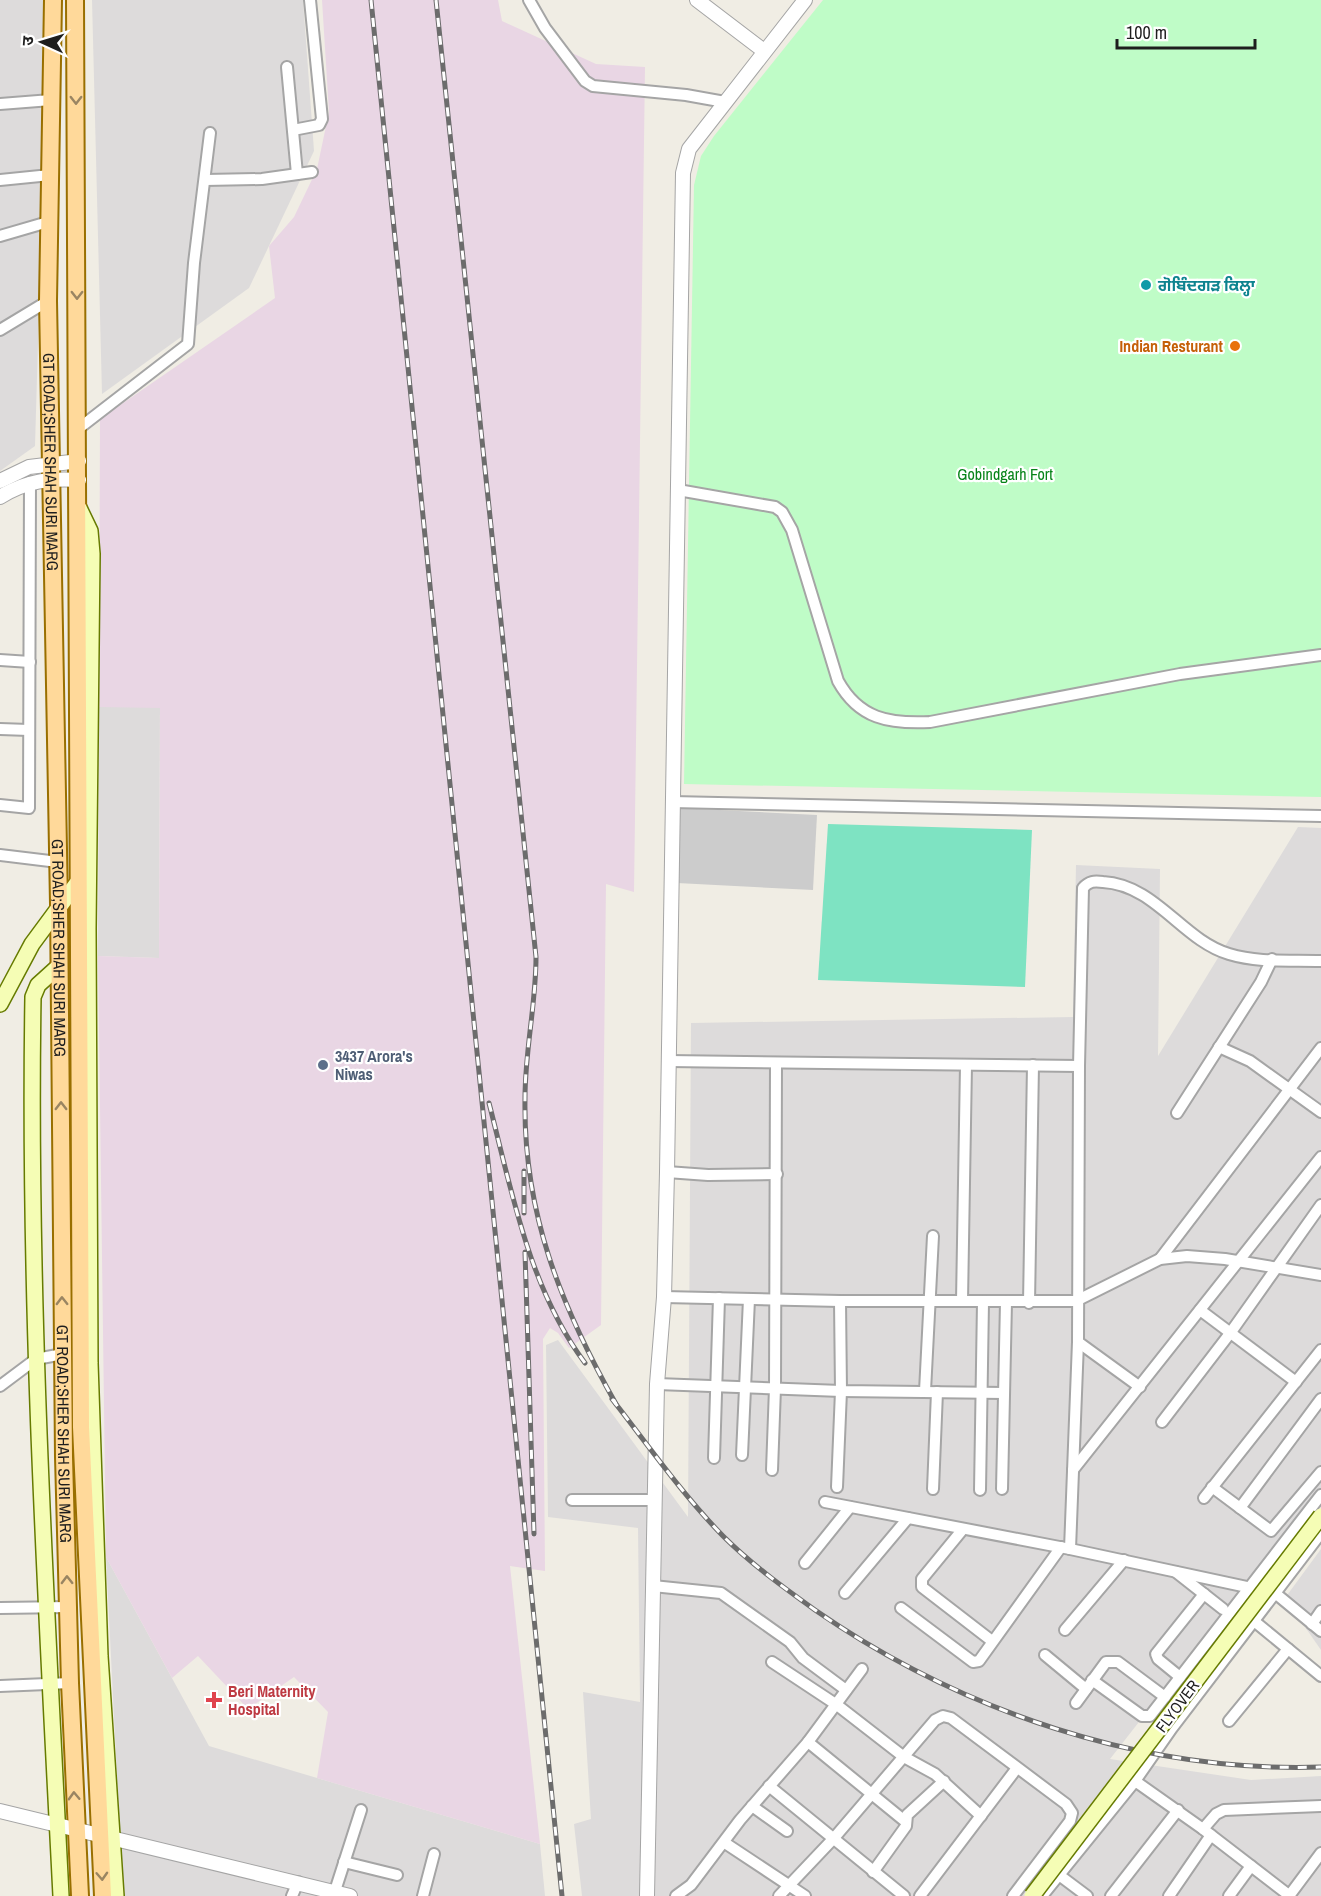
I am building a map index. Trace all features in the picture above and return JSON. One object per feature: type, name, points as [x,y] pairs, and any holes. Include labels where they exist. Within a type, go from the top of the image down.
[{"type":"main road","name":"GT ROAD;SHER SHAH SURI MARG","points":[[53,0],[48,301],[60,966],[63,1354],[68,1607],[75,1827],[80,1896]]},
{"type":"main road","name":"GT ROAD;SHER SHAH SURI MARG","points":[[75,0],[79,461],[81,1427],[107,1835],[103,1896]]},
{"type":"main road","points":[[79,508],[90,531],[92,554],[88,929],[90,1363],[107,1835],[116,1896]]},
{"type":"main road","points":[[0,1004],[32,944],[59,904],[80,879]]},
{"type":"main road","points":[[60,966],[38,985],[33,997],[31,1113],[36,1359],[61,1896]]},
{"type":"main road","name":"FLYOVER","points":[[1032,1896],[1321,1516]]},
{"type":"street","points":[[293,130],[319,125],[322,119],[310,0]]},
{"type":"street","points":[[530,0],[545,28],[585,81],[593,86],[686,94],[724,102]]},
{"type":"street","points":[[697,0],[764,51]]},
{"type":"street","points":[[647,1896],[657,1384],[664,1297],[667,1172],[683,173],[689,148],[805,0]]},
{"type":"street","points":[[287,67],[297,174]]},
{"type":"street","points":[[0,104],[51,100]]},
{"type":"street","points":[[78,429],[188,344],[210,133]]},
{"type":"street","points":[[205,180],[262,179],[312,172]]},
{"type":"street","points":[[0,180],[50,175]]},
{"type":"street","points":[[0,236],[48,222]]},
{"type":"street","points":[[0,330],[48,301]]},
{"type":"street","points":[[0,497],[51,470],[79,461]]},
{"type":"street","points":[[0,481],[29,467],[51,470],[79,480]]},
{"type":"street","points":[[0,805],[29,808],[30,482]]},
{"type":"street","points":[[678,490],[763,503],[782,512],[792,530],[838,681],[853,702],[883,719],[900,723],[930,722],[1169,676],[1321,655]]},
{"type":"street","points":[[0,660],[30,662]]},
{"type":"street","points":[[0,729],[29,730]]},
{"type":"street","points":[[672,802],[1321,816]]},
{"type":"street","points":[[0,855],[58,862]]},
{"type":"street","points":[[901,1608],[973,1662],[981,1659],[992,1641],[1066,1548],[1073,1470],[1078,1342],[1076,1301],[1078,1066],[1083,888],[1089,882],[1119,884],[1132,888],[1213,947],[1228,954],[1249,959],[1321,961]]},
{"type":"street","points":[[1177,1113],[1262,982],[1272,960]]},
{"type":"street","points":[[1219,1047],[1250,1060],[1321,1112]]},
{"type":"street","points":[[1160,1259],[1321,1048]]},
{"type":"street","points":[[668,1061],[1078,1066]]},
{"type":"street","points":[[772,1470],[776,1300],[776,1063]]},
{"type":"street","points":[[962,1301],[966,1065]]},
{"type":"street","points":[[1029,1303],[1033,1065]]},
{"type":"street","points":[[1073,1470],[1321,1157]]},
{"type":"street","points":[[667,1172],[708,1175],[777,1174]]},
{"type":"street","points":[[1162,1422],[1231,1332],[1321,1205]]},
{"type":"street","points":[[925,1391],[933,1236]]},
{"type":"street","points":[[664,1297],[1029,1303],[1076,1301],[1160,1259],[1207,1256],[1321,1275]]},
{"type":"street","points":[[714,1458],[719,1298]]},
{"type":"street","points":[[742,1455],[749,1299]]},
{"type":"street","points":[[837,1487],[841,1391],[840,1301]]},
{"type":"street","points":[[980,1490],[983,1302]]},
{"type":"street","points":[[1002,1489],[1006,1302]]},
{"type":"street","points":[[1200,1310],[1296,1382]]},
{"type":"street","points":[[1078,1342],[1140,1387]]},
{"type":"street","points":[[1204,1498],[1321,1350]]},
{"type":"street","points":[[0,1386],[36,1359],[63,1354]]},
{"type":"street","points":[[657,1384],[841,1391],[1004,1393]]},
{"type":"street","points":[[933,1489],[937,1392]]},
{"type":"street","points":[[1239,1508],[1321,1399]]},
{"type":"street","points":[[1212,1487],[1266,1530],[1274,1530],[1321,1472]]},
{"type":"street","points":[[1045,1655],[1145,1718],[1150,1716],[1321,1495]]},
{"type":"street","points":[[572,1500],[655,1500]]},
{"type":"street","points":[[825,1502],[1066,1548],[1275,1593],[1321,1631]]},
{"type":"street","points":[[805,1563],[850,1507]]},
{"type":"street","points":[[845,1593],[908,1518]]},
{"type":"street","points":[[963,1529],[921,1583],[925,1590],[992,1641]]},
{"type":"street","points":[[1042,1896],[1135,1781],[1321,1533]]},
{"type":"street","points":[[1065,1630],[1124,1560]]},
{"type":"street","points":[[1173,1570],[1222,1609]]},
{"type":"street","points":[[652,1586],[721,1593],[790,1642],[802,1658],[846,1690]]},
{"type":"street","points":[[1180,1677],[1158,1659],[1156,1654],[1204,1594]]},
{"type":"street","points":[[0,1608],[68,1607]]},
{"type":"street","points":[[1312,1624],[1321,1611]]},
{"type":"street","points":[[1254,1621],[1321,1676]]},
{"type":"street","points":[[1229,1721],[1288,1649]]},
{"type":"street","points":[[1076,1703],[1106,1662],[1116,1660],[1165,1697]]},
{"type":"street","points":[[772,1662],[837,1705],[904,1757],[944,1781],[981,1816]]},
{"type":"street","points":[[676,1896],[691,1885],[752,1806],[808,1742],[862,1669]]},
{"type":"street","points":[[0,1686],[70,1683]]},
{"type":"street","points":[[779,1896],[834,1838],[935,1720],[946,1716],[1066,1804],[1072,1813],[1070,1821],[1013,1896]]},
{"type":"street","points":[[808,1742],[906,1821]]},
{"type":"street","points":[[920,1896],[1017,1768]]},
{"type":"street","points":[[873,1872],[904,1829],[907,1815],[944,1781]]},
{"type":"street","points":[[1135,1781],[1178,1810],[1289,1896],[1321,1853]]},
{"type":"street","points":[[769,1786],[903,1896]]},
{"type":"street","points":[[752,1806],[787,1831]]},
{"type":"street","points":[[1169,1896],[1216,1814],[1224,1810],[1321,1806]]},
{"type":"street","points":[[335,1891],[361,1810]]},
{"type":"street","points":[[1111,1896],[1178,1810]]},
{"type":"street","points":[[0,1811],[75,1827],[350,1896]]},
{"type":"street","points":[[1070,1821],[1087,1839]]},
{"type":"street","points":[[725,1843],[805,1896]]},
{"type":"street","points":[[423,1896],[434,1854]]},
{"type":"street","points":[[344,1862],[396,1875]]},
{"type":"street","points":[[1229,1896],[1251,1866]]},
{"type":"street","points":[[1059,1875],[1087,1896]]},
{"type":"street","points":[[292,1896],[298,1882]]},
{"type":"shaded area","points":[[0,0],[48,0],[35,446],[0,471]]},
{"type":"shaded area","points":[[92,0],[303,0],[314,151],[249,288],[102,394]]},
{"type":"shaded area","points":[[322,0],[498,0],[502,21],[596,64],[645,67],[634,892],[606,884],[601,1325],[569,1348],[558,1333],[550,1328],[543,1339],[545,1571],[510,1566],[540,1844],[317,1778],[328,1712],[294,1677],[248,1709],[198,1656],[172,1678],[106,1557],[98,956],[159,958],[160,708],[99,707],[100,419],[275,298],[269,246],[294,217],[317,169],[329,112]]},
{"type":"shaded area","points":[[99,707],[160,707],[159,958],[98,956]]},
{"type":"shaded area","points":[[679,808],[817,815],[813,890],[677,883]]},
{"type":"shaded area","points":[[1298,827],[1321,828],[1321,1489],[1110,1759],[1251,1780],[1321,1776],[1321,1896],[582,1896],[574,1824],[591,1819],[583,1692],[640,1702],[638,1528],[548,1517],[546,1345],[558,1340],[688,1517],[691,1023],[1073,1017],[1076,865],[1160,869],[1158,1056]]},
{"type":"shaded area","points":[[1321,1549],[1321,1650],[1285,1598]]},
{"type":"shaded area","points":[[106,1557],[209,1746],[540,1844],[545,1896],[123,1896]]},
{"type":"green space","name":"Gobindgarh Fort","points":[[823,0],[1321,0],[1321,797],[684,784],[694,185],[701,156],[714,136]]},
{"type":"green space","points":[[828,824],[1032,830],[1025,987],[818,980]]},
{"type":"railway","points":[[371,0],[562,1896]]},
{"type":"railway","points":[[436,0],[536,957],[525,1098],[526,1140],[531,1181],[538,1220],[563,1294],[578,1331],[616,1404]]},
{"type":"railway","points":[[489,1103],[515,1205],[536,1271],[566,1334],[585,1363]]},
{"type":"railway","points":[[524,1171],[524,1213]]},
{"type":"railway","points":[[525,1252],[534,1534]]},
{"type":"railway","points":[[612,1399],[693,1503],[745,1556],[815,1610],[871,1646],[930,1678],[992,1706],[1056,1729],[1121,1747],[1187,1759],[1254,1766],[1321,1767]]},
{"type":"place","name":"ਗੋਬਿੰਦਗੜ ਕਿਲ੍ਹਾ","points":[[1146,285]]},
{"type":"place","name":"Indian Resturant","points":[[1235,346]]},
{"type":"place","name":"3437 Arora's Niwas","points":[[323,1065]]},
{"type":"place","name":"Beri Maternity Hospital","points":[[214,1700]]}]
